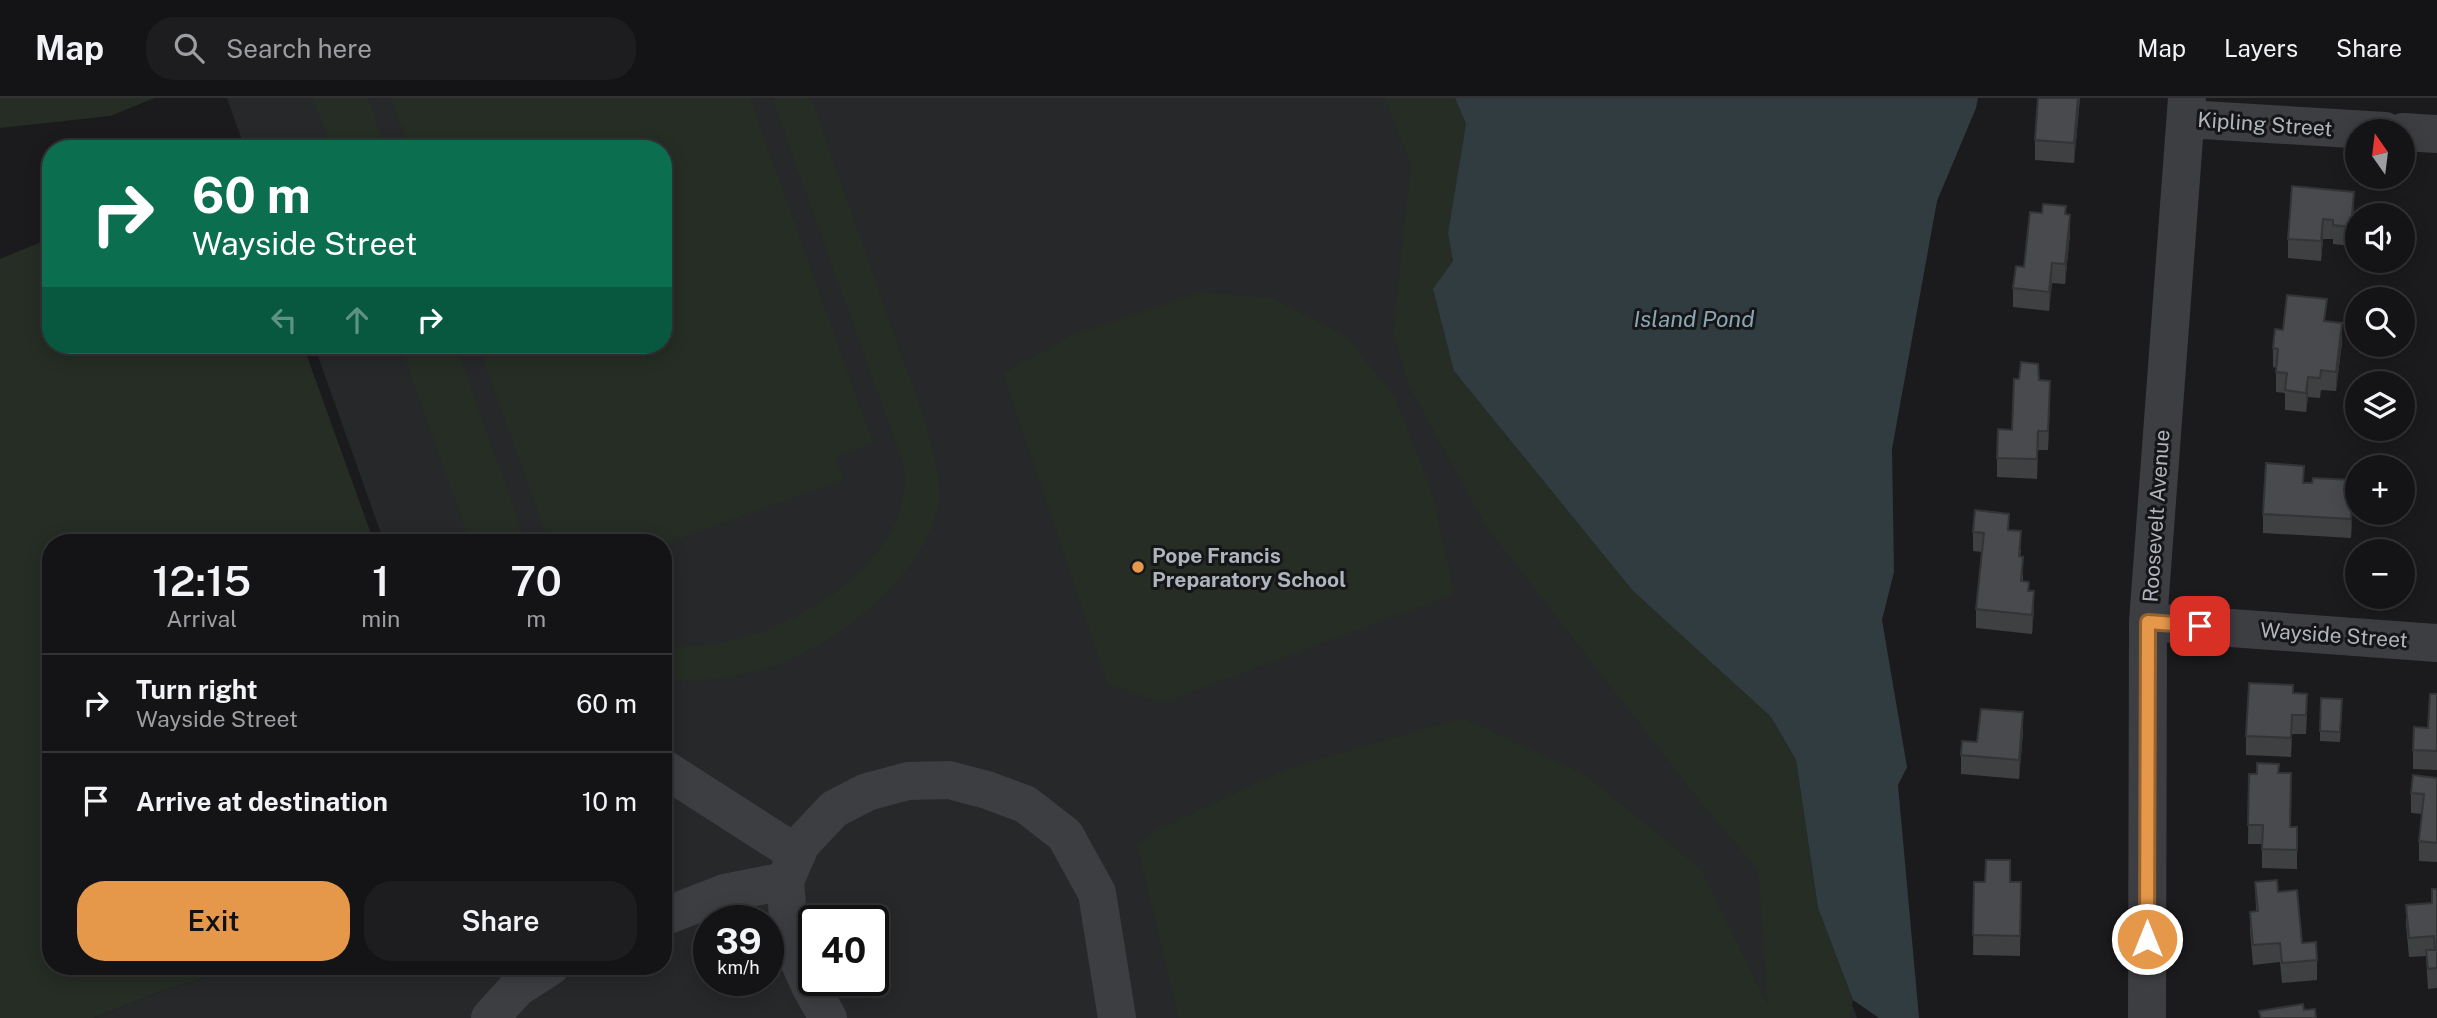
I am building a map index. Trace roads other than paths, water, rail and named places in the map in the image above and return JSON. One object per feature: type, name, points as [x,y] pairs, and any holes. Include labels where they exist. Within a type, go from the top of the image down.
[{"type":"street","name":"Kipling Street","points":[[2186,108],[2345,126]]},
{"type":"street","name":"Roosevelt Avenue","points":[[2147,1018],[2148,622],[2186,108]]},
{"type":"street","points":[[2415,133],[2437,134]]},
{"type":"street","name":"Wayside Street","points":[[2148,622],[2437,643]]},
{"type":"street","points":[[672,775],[791,867]]},
{"type":"street","points":[[828,1018],[790,941],[791,867],[801,844],[834,809],[867,792],[908,781],[949,780],[1025,804],[1065,835],[1097,893],[1117,1018]]},
{"type":"street","points":[[672,914],[791,867]]},
{"type":"street","points":[[490,1018],[517,988],[537,975]]},
{"type":"water","name":"Island Pond","points":[[1455,98],[1978,98],[1937,201],[1892,449],[1894,572],[1882,620],[1907,767],[1898,785],[1919,1018],[1879,1018],[1853,1000],[1818,908],[1796,760],[1771,717],[1633,591],[1454,371],[1433,289],[1453,261],[1448,233],[1466,124]]},
{"type":"place","name":"Pope Francis Preparatory School","points":[[1138,567]]}]
